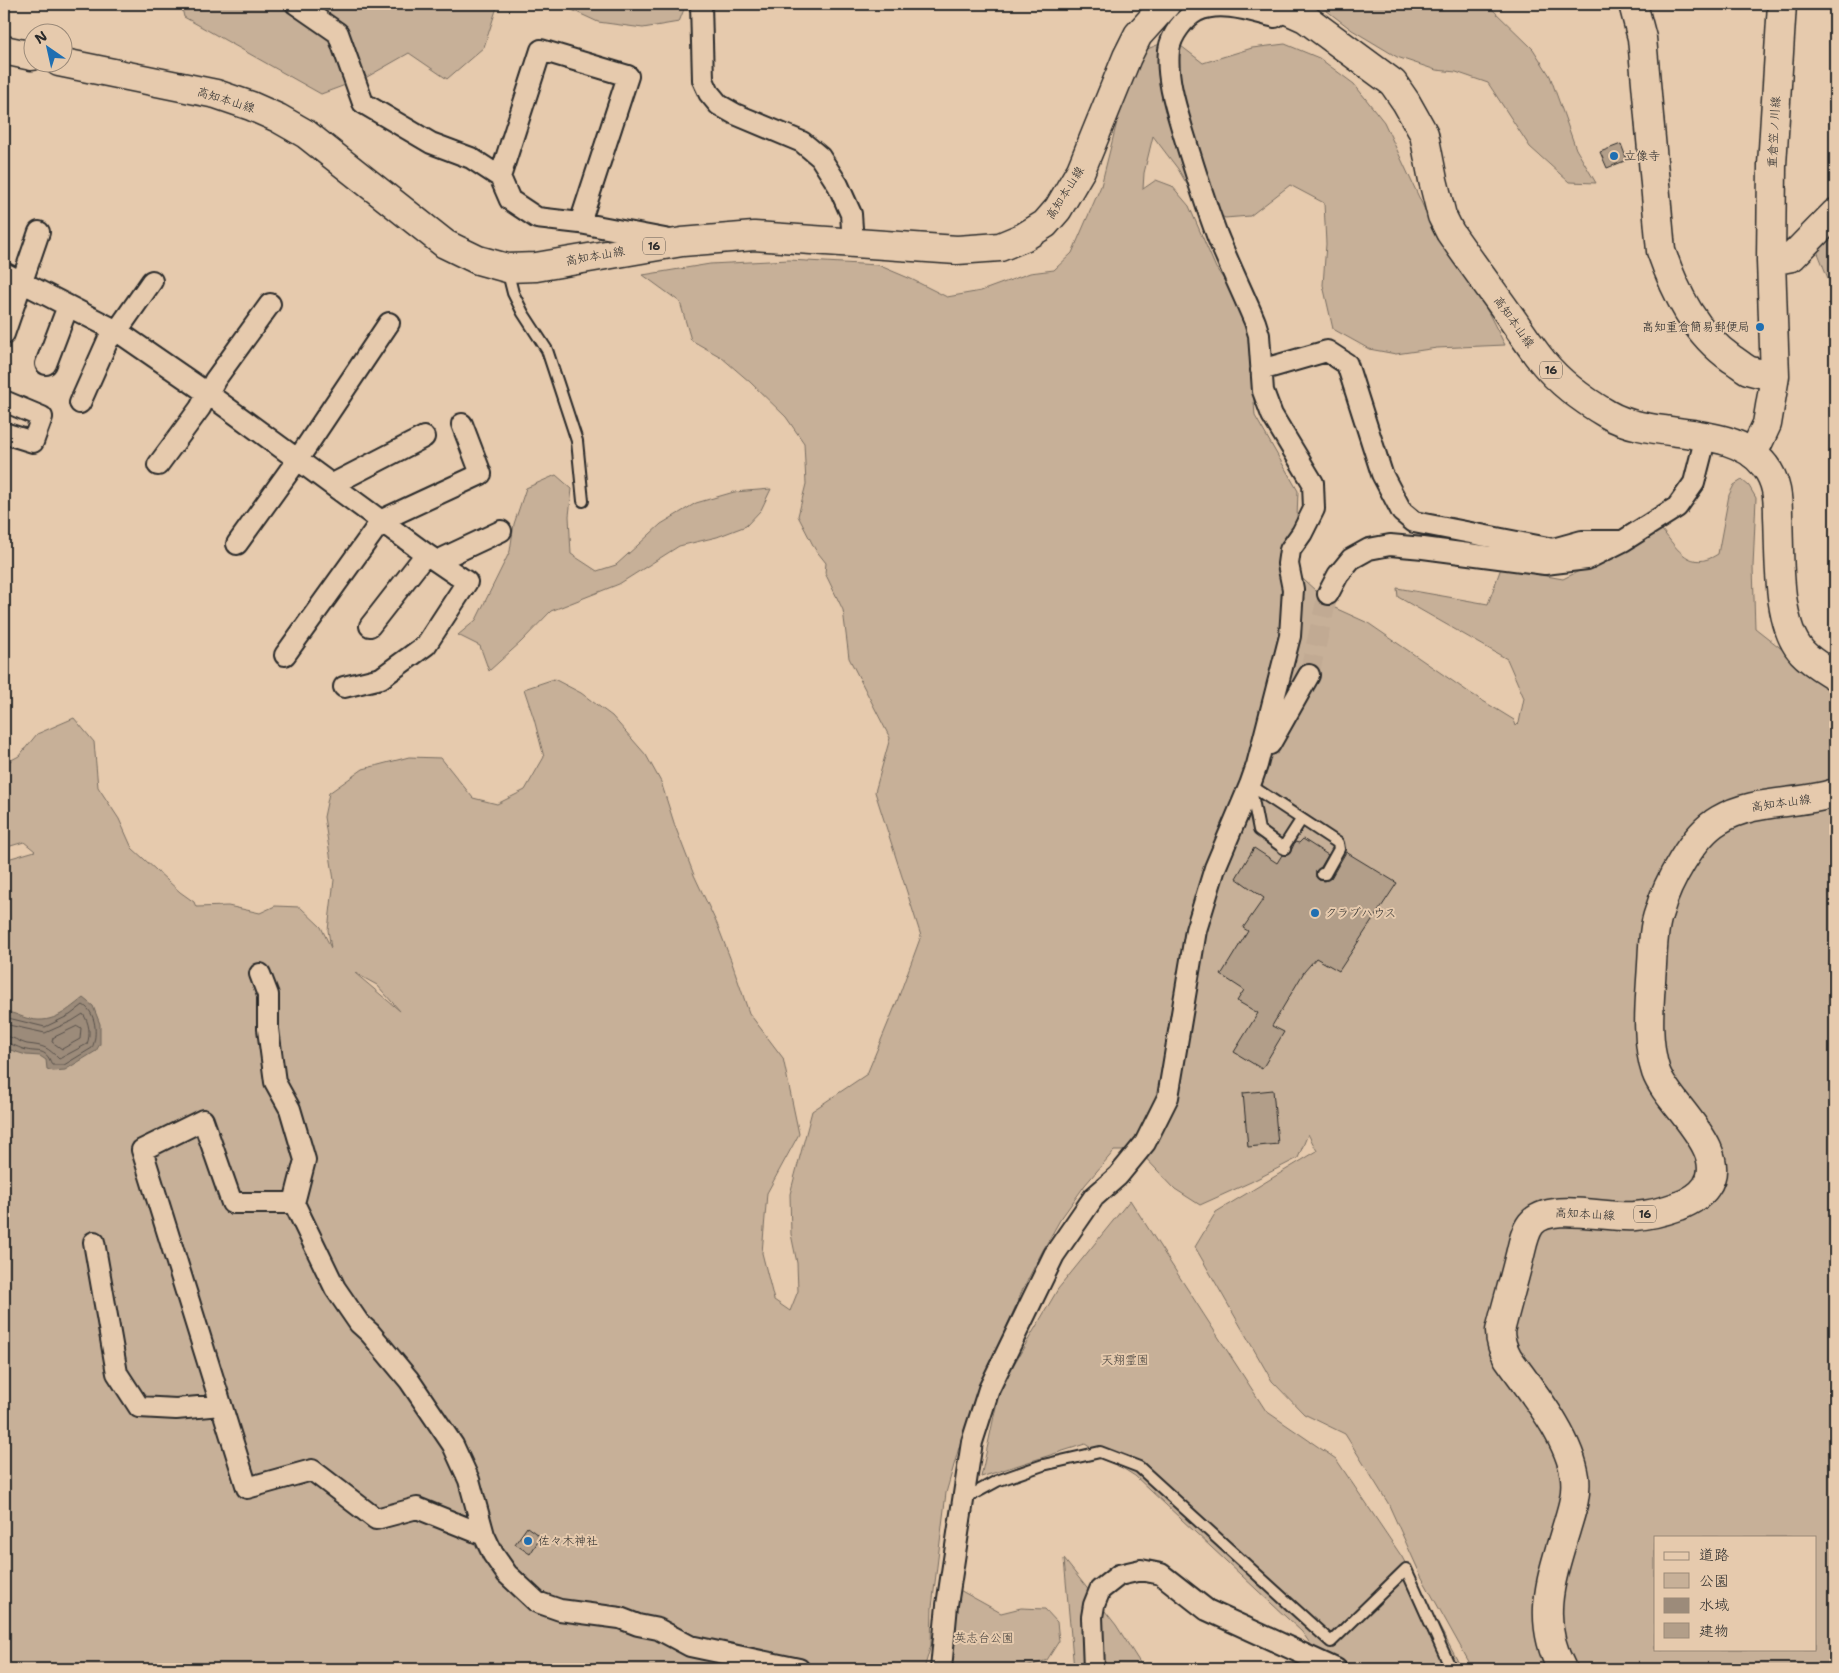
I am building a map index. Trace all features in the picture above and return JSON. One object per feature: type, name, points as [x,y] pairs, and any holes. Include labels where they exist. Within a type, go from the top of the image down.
[{"type":"main road","name":"高知本山線","points":[[72,65],[216,94],[278,118],[306,134],[445,244],[478,260],[507,268],[536,267],[682,242],[754,236],[957,250],[1000,247],[1024,237],[1045,224],[1058,209],[1081,170],[1127,57],[1138,35],[1166,4]]},
{"type":"main road","points":[[1633,4],[1642,38],[1661,251],[1667,268],[1692,318],[1704,335],[1719,350],[1748,370],[1775,376]]},
{"type":"main road","name":"重倉笠ノ川線","points":[[1753,454],[1767,424],[1775,376],[1771,261],[1772,166],[1782,4]]},
{"type":"main road","name":"高知本山線","points":[[1280,7],[1305,18],[1394,83],[1424,134],[1442,216],[1450,232],[1543,362],[1569,388],[1608,415],[1634,424],[1706,436],[1734,443],[1753,454],[1765,465],[1774,480],[1778,502],[1781,591],[1793,640],[1801,651],[1835,676]]},
{"type":"main road","points":[[4,50],[22,54]]},
{"type":"main road","points":[[1771,261],[1792,257],[1835,213]]},
{"type":"main road","name":"高知本山線","points":[[1562,1669],[1550,1640],[1548,1602],[1553,1572],[1576,1498],[1572,1460],[1561,1438],[1508,1358],[1502,1346],[1500,1336],[1525,1238],[1532,1223],[1549,1213],[1561,1211],[1607,1216],[1635,1216],[1667,1210],[1687,1203],[1707,1187],[1710,1179],[1711,1162],[1703,1139],[1658,1078],[1652,1052],[1650,1002],[1658,913],[1671,880],[1707,828],[1719,820],[1754,806],[1822,797],[1835,793]]},
{"type":"street","points":[[296,4],[338,33],[363,102],[431,143],[471,158],[500,177],[510,200],[537,218],[580,223],[682,242]]},
{"type":"street","points":[[701,4],[703,80],[709,93],[719,105],[735,114],[802,142],[820,157],[838,184],[851,214],[853,243]]},
{"type":"street","points":[[941,1669],[947,1605],[972,1442],[989,1389],[1054,1255],[1094,1197],[1118,1176],[1145,1143],[1168,1097],[1196,930],[1215,868],[1257,765],[1290,636],[1293,589],[1288,564],[1290,550],[1302,533],[1314,509],[1313,483],[1272,415],[1263,391],[1259,335],[1217,235],[1180,119],[1169,72],[1169,48],[1176,31],[1198,11],[1215,6],[1236,7],[1275,17],[1280,7]]},
{"type":"street","points":[[500,177],[541,50],[628,76],[580,223]]},
{"type":"street","points":[[4,334],[12,277],[39,232]]},
{"type":"street","points":[[12,277],[117,331],[207,393],[467,582],[426,645],[381,678],[344,687]]},
{"type":"street","points":[[80,403],[108,340],[117,331],[152,281]]},
{"type":"street","points":[[158,465],[200,408],[215,380],[270,304]]},
{"type":"street","points":[[46,364],[68,306]]},
{"type":"street","points":[[237,544],[298,459],[389,323]]},
{"type":"street","points":[[1261,370],[1327,351],[1347,364],[1382,474],[1402,512],[1414,522],[1553,549],[1582,541],[1623,541]]},
{"type":"street","points":[[4,401],[42,417],[33,442],[4,433]]},
{"type":"street","points":[[285,655],[382,520],[482,474],[462,424]]},
{"type":"street","points":[[1328,594],[1338,575],[1352,559],[1369,549],[1390,545],[1545,564],[1587,559],[1623,541],[1677,507],[1694,483],[1706,436]]},
{"type":"street","points":[[333,484],[424,437]]},
{"type":"street","points":[[370,626],[432,558],[501,531]]},
{"type":"street","points":[[1257,765],[1309,675]]},
{"type":"street","points":[[260,974],[268,995],[268,1029],[275,1082],[290,1109],[305,1160],[294,1203],[335,1288],[359,1323],[370,1333],[410,1380],[453,1445],[469,1480],[484,1535],[493,1554],[507,1574],[538,1602],[560,1610],[620,1618],[638,1625],[658,1629],[690,1646],[799,1669]]},
{"type":"street","points":[[294,1203],[232,1203],[203,1120],[142,1150],[247,1488],[312,1470],[376,1519],[417,1508],[484,1535]]},
{"type":"street","points":[[94,1242],[117,1374],[139,1407],[176,1409],[221,1405]]},
{"type":"street","points":[[1094,1669],[1092,1617],[1100,1590],[1118,1575],[1142,1570],[1161,1574],[1207,1610],[1336,1669]]},
{"type":"lane","points":[[507,268],[513,293],[523,313],[547,350],[577,441],[583,501]]},
{"type":"lane","points":[[1250,785],[1259,830],[1284,848],[1301,820]]},
{"type":"lane","points":[[1250,785],[1338,843],[1339,849],[1324,874],[1322,874]]},
{"type":"lane","points":[[963,1500],[1006,1478],[1043,1466],[1100,1452],[1139,1467],[1331,1642],[1406,1569],[1451,1669]]},
{"type":"green space","points":[[181,4],[498,4],[484,47],[447,79],[409,53],[367,77],[321,94],[184,17]]},
{"type":"green space","points":[[559,4],[686,4],[679,22],[643,28],[598,22]]},
{"type":"green space","points":[[1318,4],[1465,4],[1490,7],[1533,49],[1550,76],[1576,149],[1596,183],[1569,182],[1530,147],[1488,83],[1456,72],[1436,70],[1397,57],[1352,30]]},
{"type":"green space","points":[[1172,39],[1203,63],[1252,48],[1285,44],[1319,58],[1354,84],[1384,122],[1437,236],[1472,281],[1505,345],[1437,348],[1396,354],[1369,349],[1333,329],[1323,285],[1326,244],[1324,203],[1290,185],[1250,216],[1225,218],[1198,203],[1178,169],[1153,136],[1144,173],[1143,189],[1156,180],[1172,186],[1189,206],[1216,268],[1238,300],[1255,330],[1252,375],[1255,416],[1298,491],[1295,572],[1335,608],[1368,623],[1470,693],[1514,720],[1516,726],[1519,723],[1524,698],[1507,659],[1398,597],[1397,588],[1488,604],[1501,568],[1563,579],[1662,530],[1685,556],[1692,560],[1708,559],[1718,554],[1729,495],[1734,485],[1742,480],[1749,486],[1756,498],[1753,567],[1755,628],[1806,668],[1835,665],[1835,1669],[1473,1669],[1421,1576],[1388,1503],[1345,1434],[1304,1414],[1272,1381],[1195,1247],[1216,1212],[1317,1151],[1308,1134],[1298,1158],[1200,1205],[1175,1189],[1139,1151],[1114,1151],[1085,1185],[1060,1220],[1023,1289],[981,1386],[962,1437],[946,1493],[932,1607],[931,1645],[924,1669],[4,1669],[4,863],[11,858],[35,851],[24,842],[4,848],[4,764],[19,756],[37,734],[74,718],[94,742],[98,787],[119,819],[132,848],[180,892],[194,902],[196,907],[228,906],[260,913],[275,906],[300,907],[321,927],[331,948],[328,930],[334,880],[324,817],[329,793],[363,769],[409,757],[441,758],[473,798],[497,804],[525,790],[544,757],[524,689],[554,679],[581,693],[612,716],[646,755],[661,782],[675,826],[694,875],[717,924],[749,1013],[783,1058],[799,1134],[767,1193],[762,1253],[774,1300],[790,1311],[798,1291],[797,1263],[791,1234],[790,1194],[812,1111],[867,1074],[921,936],[875,792],[890,738],[849,658],[843,610],[825,573],[826,563],[815,549],[798,516],[806,484],[804,443],[786,417],[750,382],[721,357],[691,340],[680,302],[643,275],[710,264],[789,260],[878,265],[947,297],[981,291],[1030,273],[1054,270],[1072,253],[1101,186],[1123,98],[1140,52]],"holes":[[[355,973],[377,985],[400,1011]]]},
{"type":"green space","points":[[1835,229],[1835,296],[1816,248]]},
{"type":"green space","points":[[556,475],[572,489],[569,516],[571,554],[597,571],[616,565],[661,524],[696,503],[734,492],[771,489],[761,510],[746,526],[717,537],[679,546],[619,584],[551,611],[489,671],[480,646],[458,635],[476,620],[510,551],[514,524],[526,488]]},
{"type":"green space","name":"天翔霊園","points":[[1130,1200],[1266,1411],[1336,1459],[1402,1557],[1462,1669],[1328,1669],[1302,1632],[1135,1476],[1085,1444],[981,1477],[1000,1388],[1058,1289]]},
{"type":"green space","points":[[1064,1559],[1116,1625],[1144,1669],[1074,1669]]},
{"type":"green space","name":"英志台公園","points":[[956,1588],[1001,1613],[1021,1608],[1045,1609],[1057,1622],[1059,1641],[1047,1660],[1021,1669],[951,1669]]},
{"type":"water","points":[[83,998],[93,1006],[100,1024],[100,1044],[96,1051],[65,1070],[53,1071],[47,1069],[46,1060],[40,1056],[26,1055],[7,1049],[4,1044],[4,1013],[12,1013],[35,1020],[50,1019],[63,1013]]},
{"type":"building","name":"立像寺","points":[[1621,144],[1627,160],[1607,168],[1600,152]]},
{"type":"building","name":"クラブハウス","points":[[1303,839],[1328,855],[1321,867],[1316,871],[1316,877],[1319,880],[1325,881],[1331,878],[1346,852],[1397,883],[1339,971],[1316,958],[1304,972],[1272,1026],[1284,1032],[1262,1069],[1234,1052],[1258,1013],[1237,1001],[1244,990],[1221,975],[1248,931],[1243,928],[1264,898],[1236,878],[1254,848],[1277,863],[1282,855],[1290,853],[1295,842],[1299,843]]},
{"type":"building","points":[[1273,1090],[1278,1144],[1248,1147],[1243,1093]]},
{"type":"building","name":"佐々木神社","points":[[527,1527],[541,1537],[530,1554],[515,1544]]},
{"type":"tunnel","points":[[1309,675],[1328,594]]},
{"type":"place","name":"立像寺","points":[[1614,156]]},
{"type":"place","name":"高知重倉簡易郵便局","points":[[1760,327]]},
{"type":"place","name":"クラブハウス","points":[[1315,913]]},
{"type":"place","name":"佐々木神社","points":[[528,1541]]}]
